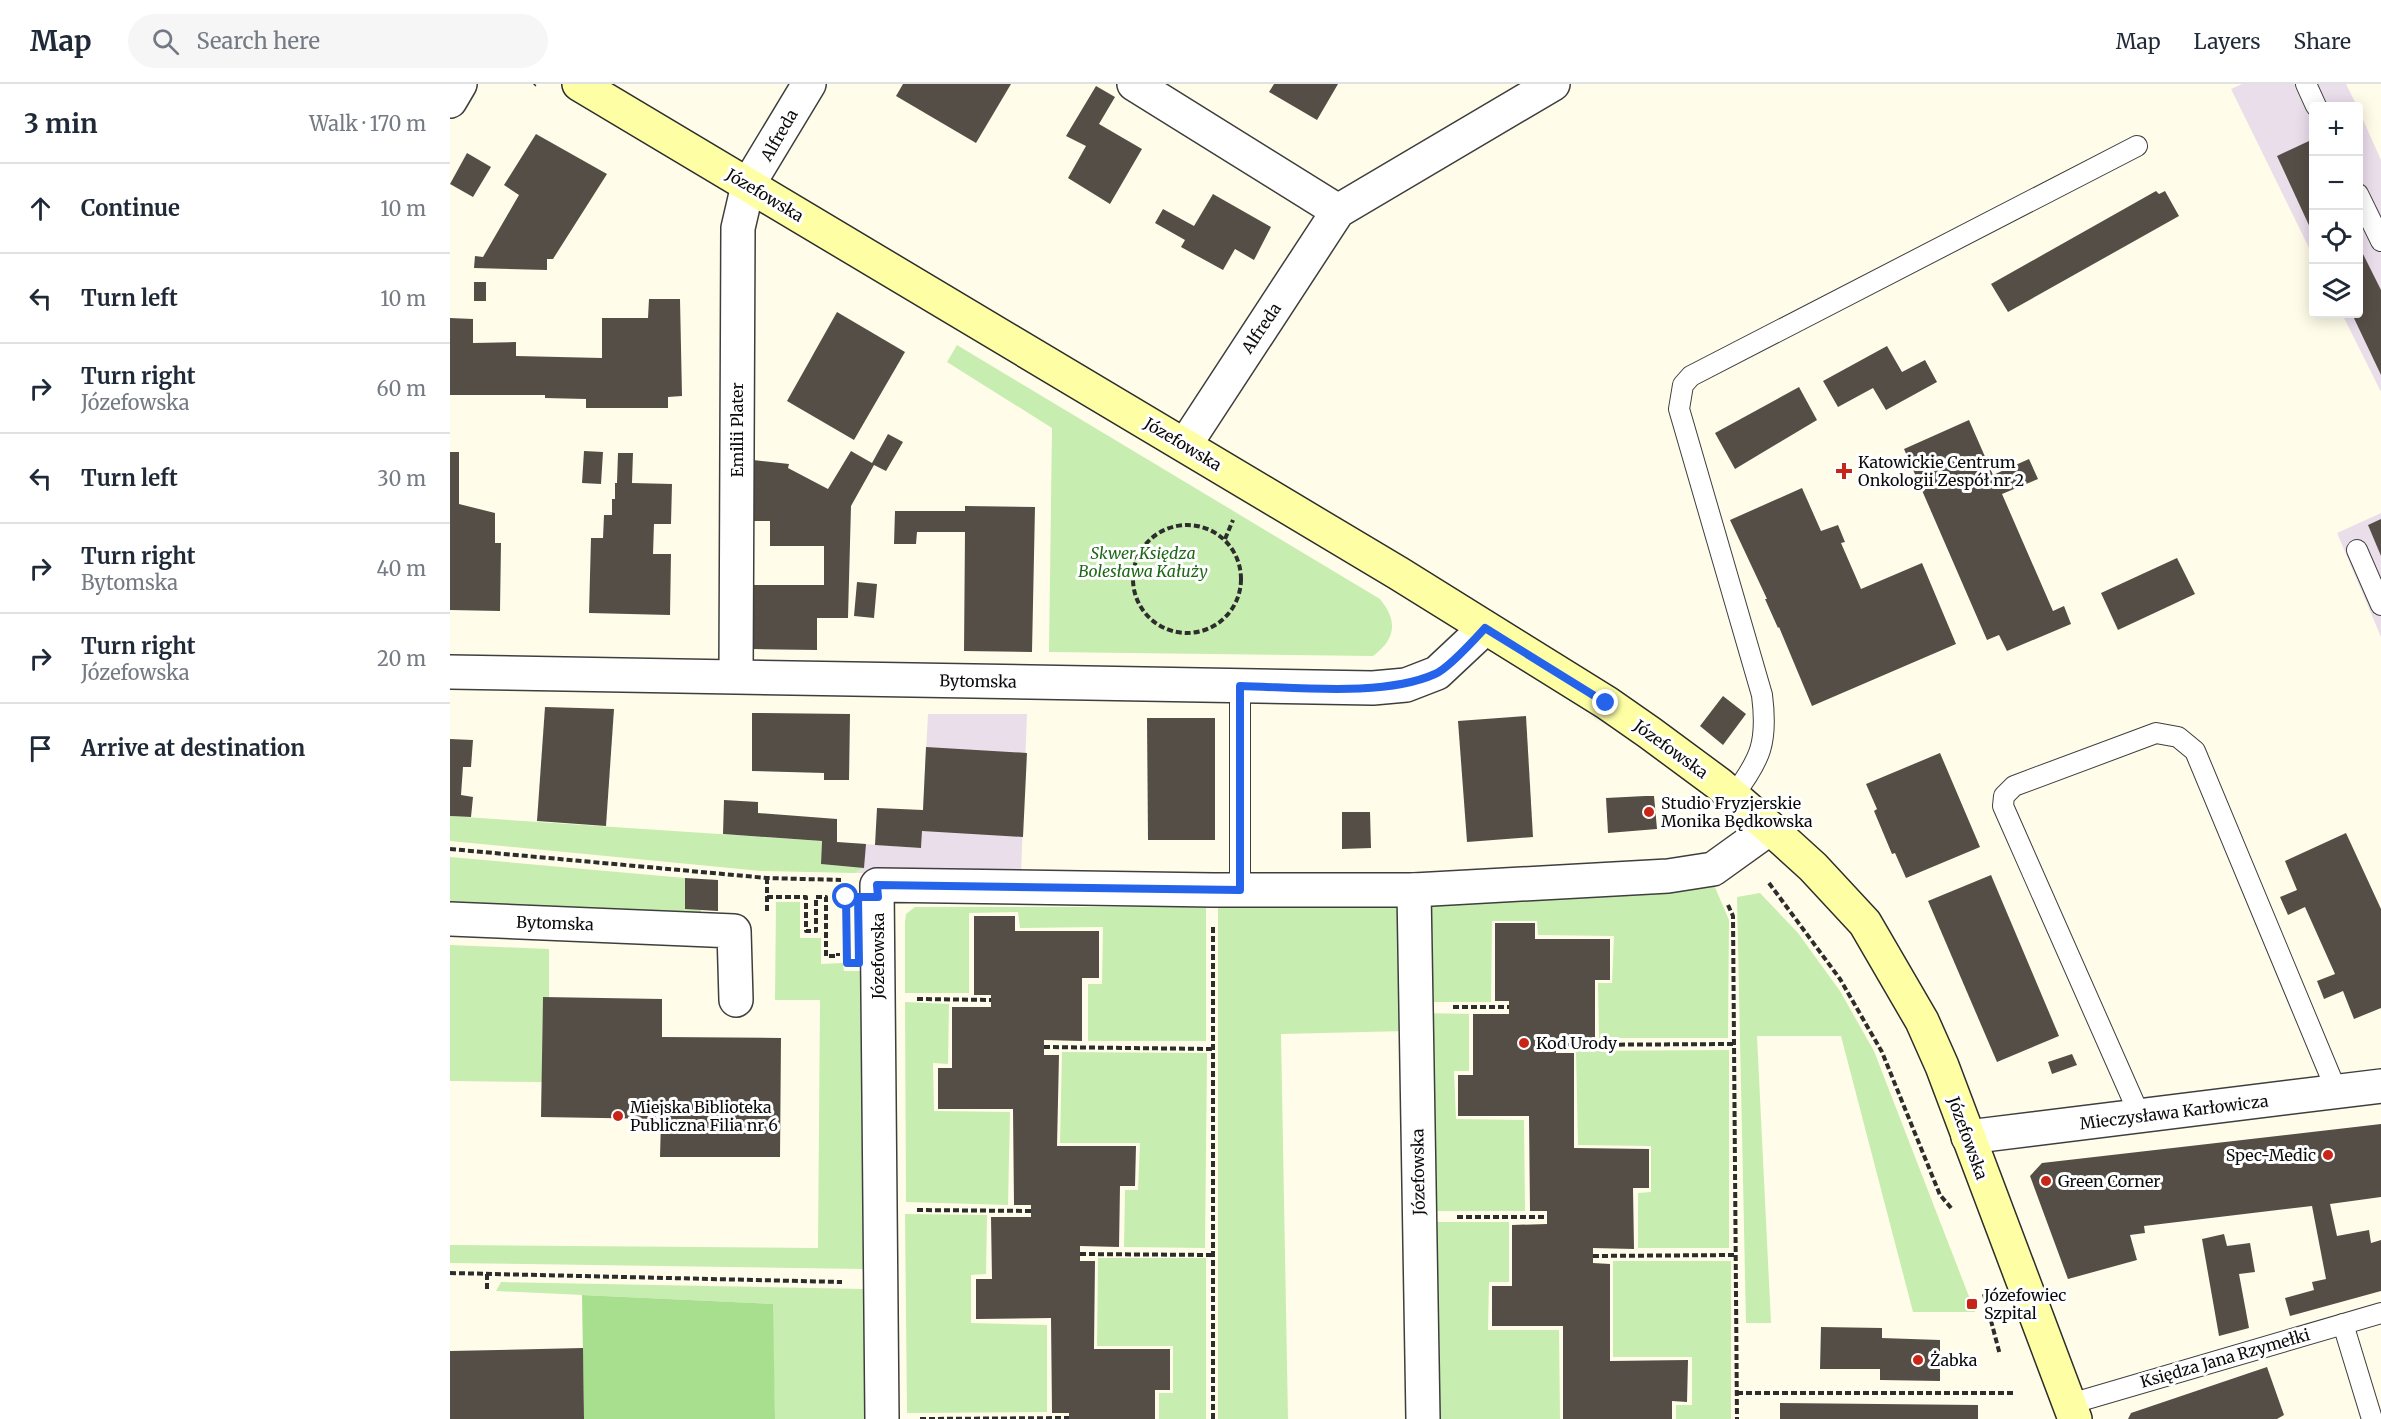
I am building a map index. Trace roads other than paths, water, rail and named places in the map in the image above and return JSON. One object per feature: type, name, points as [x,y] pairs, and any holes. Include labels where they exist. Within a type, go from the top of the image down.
[{"type":"street","points":[[450,101],[460,84]]},
{"type":"street","name":"Józefowska","points":[[579,84],[1185,445],[1606,703],[1659,739],[1770,828],[1813,867],[1865,923],[1922,1021],[1942,1066],[2072,1412]]},
{"type":"street","name":"Alfreda","points":[[748,185],[809,84]]},
{"type":"street","points":[[1134,84],[1338,211]]},
{"type":"street","name":"Alfreda","points":[[1185,445],[1338,211],[1553,84]]},
{"type":"street","name":"Emilii Plater","points":[[736,676],[738,228],[748,185]]},
{"type":"street","name":"Bytomska","points":[[450,672],[1373,688],[1406,685],[1437,673],[1485,628]]},
{"type":"street","name":"Józefowska","points":[[882,1419],[877,885],[1414,890],[1668,876],[1713,869],[1770,828]]},
{"type":"street","name":"Józefowska","points":[[1414,890],[1423,1419]]},
{"type":"street","name":"Bytomska","points":[[450,919],[734,930],[736,1000]]},
{"type":"street","name":"Mieczysława Karłowicza","points":[[1968,1137],[2381,1086]]},
{"type":"lane","points":[[2306,84],[2314,102]]},
{"type":"lane","points":[[1732,796],[1746,778],[1762,749],[1765,718],[1762,695],[1679,409],[1683,385],[1690,376],[2137,146]]},
{"type":"lane","points":[[2363,204],[2381,241]]},
{"type":"lane","points":[[2357,550],[2381,605]]},
{"type":"lane","points":[[1227,890],[1240,686]]},
{"type":"lane","points":[[2140,1116],[2003,806],[2004,796],[2014,786],[2156,733],[2178,737],[2195,751],[2337,1092]]},
{"type":"lane","name":"Księdza Jana Rzymełki","points":[[2072,1412],[2381,1313]]},
{"type":"lane","points":[[2343,1324],[2372,1419]]},
{"type":"place","name":"Katowickie Centrum Onkologii Zespół nr 2","points":[[1844,471]]},
{"type":"place","name":"Studio Fryzjerskie Monika Będkowska","points":[[1649,812]]},
{"type":"place","name":"Kod Urody","points":[[1524,1043]]},
{"type":"place","name":"Miejska Biblioteka Publiczna Filia nr 6","points":[[618,1116]]},
{"type":"place","name":"Spec-Medic","points":[[2328,1155]]},
{"type":"place","name":"Green Corner","points":[[2046,1181]]},
{"type":"place","name":"Józefowiec Szpital","points":[[1972,1304]]},
{"type":"place","name":"Żabka","points":[[1918,1360]]},
{"type":"park label","name":"Skwer Księdza Bolesława Kałuży","points":[[1143,562]]}]
